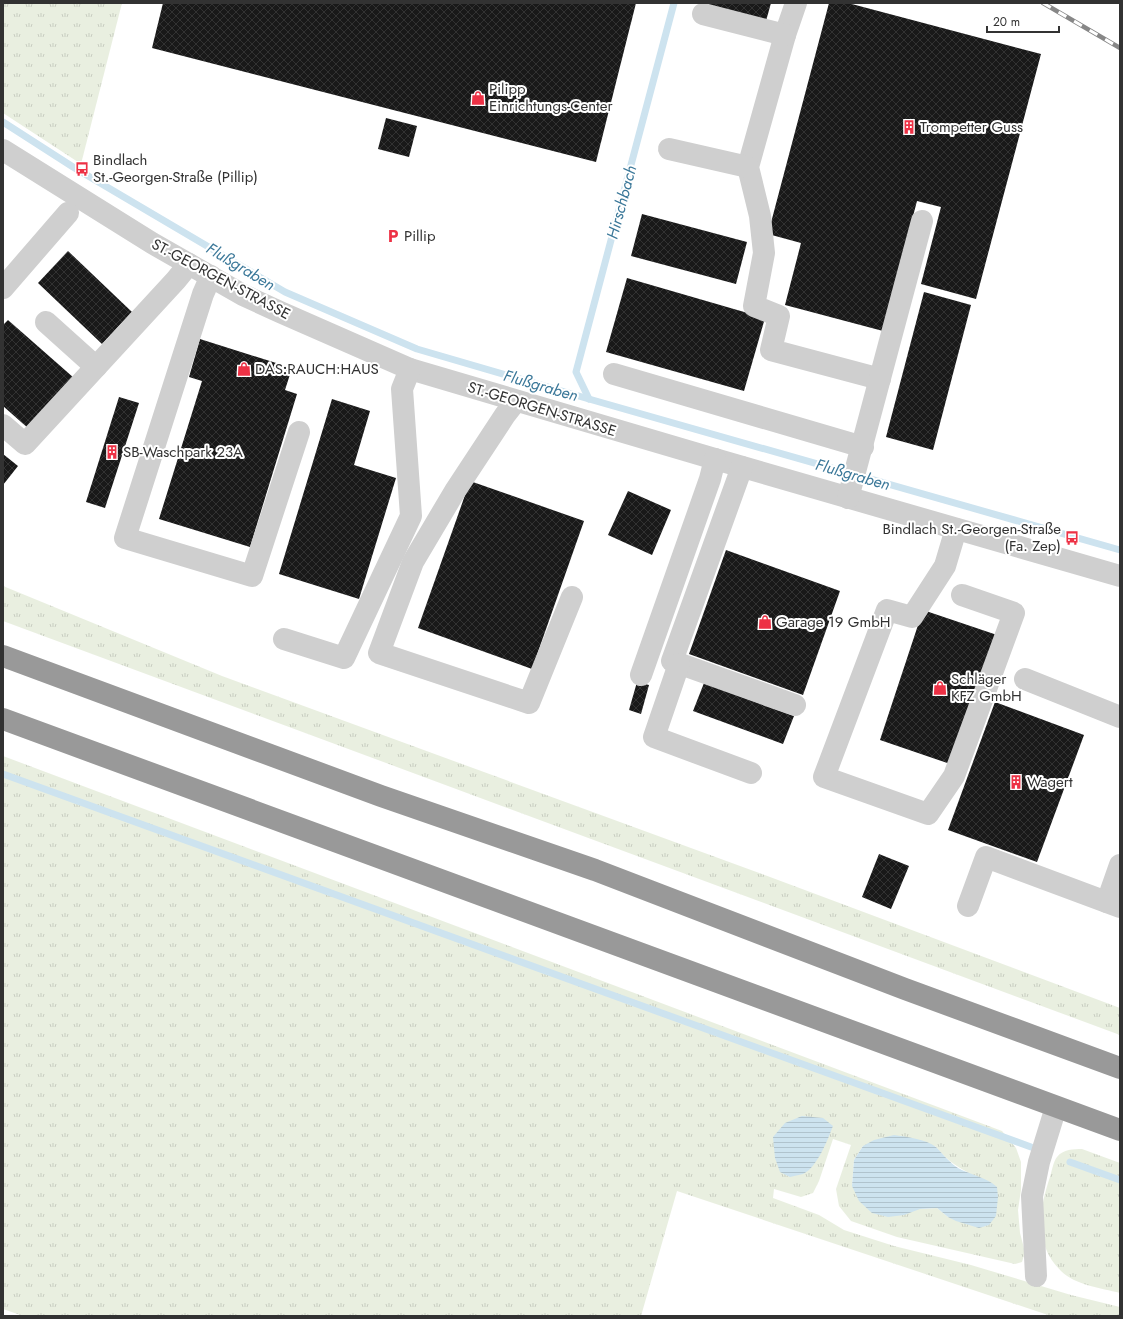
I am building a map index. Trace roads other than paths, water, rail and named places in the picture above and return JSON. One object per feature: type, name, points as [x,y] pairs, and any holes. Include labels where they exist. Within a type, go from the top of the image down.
[{"type":"highway","points":[[3,656],[381,796],[595,870],[905,989],[1120,1068]]},
{"type":"highway","points":[[3,719],[1120,1130]]},
{"type":"street","points":[[796,3],[785,35],[748,167],[760,216],[764,253],[754,306],[779,316],[772,350],[880,379]]},
{"type":"street","points":[[703,14],[785,35]]},
{"type":"street","points":[[669,149],[748,167]]},
{"type":"street","name":"ST.-GEORGEN-STRASSE","points":[[3,150],[80,199],[243,295],[410,369],[742,467],[855,474],[956,529],[1120,576]]},
{"type":"street","points":[[3,288],[68,213]]},
{"type":"street","points":[[614,374],[855,474],[922,221]]},
{"type":"street","points":[[3,425],[25,444],[189,264]]},
{"type":"street","points":[[211,276],[196,315],[125,538],[252,576],[299,432]]},
{"type":"street","points":[[46,322],[96,367]]},
{"type":"street","points":[[284,639],[344,658],[411,516],[402,389],[410,369]]},
{"type":"street","points":[[516,401],[505,415],[455,492],[413,562],[379,653],[529,702],[572,598]]},
{"type":"street","points":[[642,675],[710,479],[715,459]]},
{"type":"street","points":[[742,467],[672,661],[795,705]]},
{"type":"street","points":[[956,529],[945,566],[912,618],[887,610],[824,777],[928,814],[954,776],[1014,613],[962,595]]},
{"type":"street","points":[[679,664],[654,738],[751,773]]},
{"type":"street","points":[[1025,679],[1120,717]]},
{"type":"street","points":[[968,906],[986,857],[1113,904],[1120,866]]},
{"type":"street","points":[[1036,1276],[1032,1196],[1039,1162],[1056,1107]]},
{"type":"water","points":[[802,1116],[823,1118],[833,1126],[821,1153],[813,1166],[803,1174],[790,1177],[780,1172],[775,1158],[773,1137],[785,1123]]},
{"type":"water","points":[[894,1135],[932,1144],[958,1168],[988,1181],[997,1187],[998,1197],[996,1216],[989,1225],[979,1228],[956,1221],[948,1217],[937,1208],[920,1209],[904,1215],[888,1217],[872,1213],[859,1201],[852,1186],[854,1160],[863,1146],[874,1140]]},
{"type":"waterway","name":"Hirschbach","points":[[589,399],[576,372],[674,3]]},
{"type":"waterway","name":"Flußgraben","points":[[3,122],[73,167],[285,292],[417,349],[1120,550]]},
{"type":"waterway","points":[[3,774],[1031,1147]]},
{"type":"waterway","points":[[1070,1162],[1120,1180]]},
{"type":"railway","points":[[1043,3],[1120,48]]},
{"type":"place","name":"Pilipp Einrichtungs-Center","points":[[478,98]]},
{"type":"place","name":"Trompetter Guss","points":[[909,127]]},
{"type":"place","name":"Bindlach St.-Georgen-Straße (Pillip)","points":[[82,169]]},
{"type":"place","name":"Pillip","points":[[393,236]]},
{"type":"place","name":"DAS:RAUCH:HAUS","points":[[244,369]]},
{"type":"place","name":"SB-Waschpark 23A","points":[[112,452]]},
{"type":"place","name":"Bindlach St.-Georgen-Straße (Fa. Zep)","points":[[1072,538]]},
{"type":"place","name":"Garage 19 GmbH","points":[[765,622]]},
{"type":"place","name":"Schläger KFZ GmbH","points":[[940,688]]},
{"type":"place","name":"Wagert","points":[[1016,782]]}]
